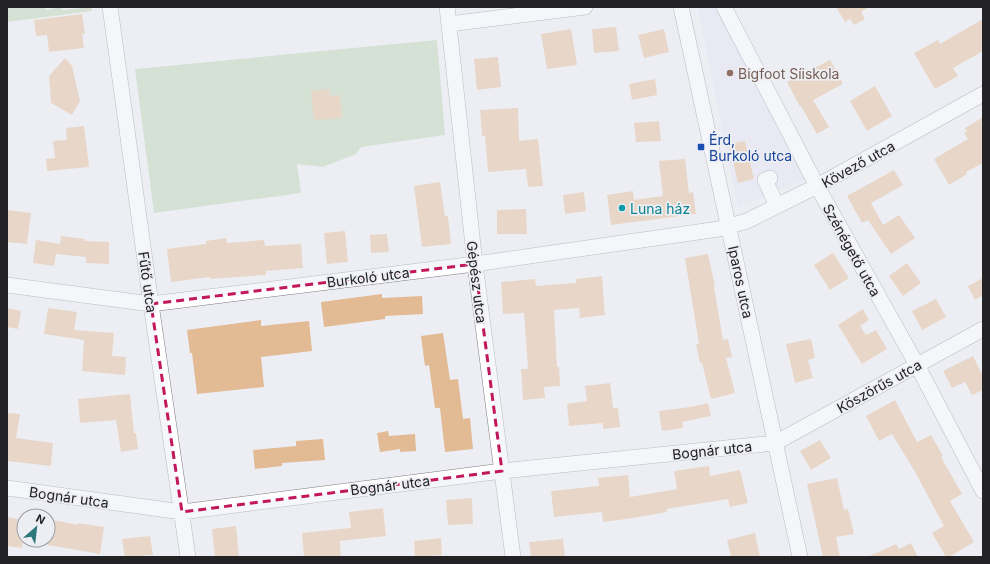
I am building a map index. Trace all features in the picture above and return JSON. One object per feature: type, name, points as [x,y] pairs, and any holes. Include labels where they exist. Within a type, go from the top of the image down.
[{"type":"street","name":"Fűtő utca","points":[[110,7],[188,557]]},
{"type":"street","name":"Gépész utca","points":[[446,7],[475,264],[513,557]]},
{"type":"street","points":[[449,24],[585,7]]},
{"type":"street","name":"Iparos utca","points":[[681,7],[800,557]]},
{"type":"street","name":"Szénégető utca","points":[[724,7],[817,186],[917,365],[983,491]]},
{"type":"street","name":"Kövező utca","points":[[729,227],[747,221],[817,186],[983,94]]},
{"type":"street","points":[[770,178],[765,180],[777,206]]},
{"type":"street","name":"Burkoló utca","points":[[7,285],[151,304],[475,264],[729,227]]},
{"type":"street","name":"Köszörűs utca","points":[[775,443],[983,329]]},
{"type":"street","name":"Bognár utca","points":[[7,488],[182,512],[502,471],[775,443]]},
{"type":"highlighted area","points":[[475,264],[502,471],[182,512],[151,304]]},
{"type":"shaded area","name":"Bigfoot Síiskola","points":[[715,7],[805,179],[738,207],[698,8]]},
{"type":"green space","points":[[7,7],[42,7],[47,10],[61,7],[63,10],[91,7],[92,11],[7,22]]},
{"type":"green space","points":[[437,40],[445,135],[361,147],[356,154],[323,167],[297,164],[301,193],[154,213],[135,69]]},
{"type":"building","points":[[836,7],[869,7],[861,12],[865,19],[854,25],[850,19],[845,22]]},
{"type":"building","points":[[82,14],[85,34],[82,34],[84,48],[49,52],[47,35],[36,36],[34,20]]},
{"type":"building","points":[[983,19],[983,51],[953,68],[958,76],[935,89],[914,53],[938,40],[940,44]]},
{"type":"building","points":[[616,27],[619,51],[594,53],[592,29]]},
{"type":"building","points":[[571,29],[577,65],[547,69],[541,34]]},
{"type":"building","points":[[664,29],[669,52],[644,58],[638,35]]},
{"type":"building","points":[[498,57],[501,87],[477,90],[474,59]]},
{"type":"building","points":[[65,58],[72,66],[80,101],[72,115],[51,103],[49,76]]},
{"type":"building","points":[[830,60],[843,84],[813,100],[829,127],[817,134],[801,106],[800,107],[787,82]]},
{"type":"building","points":[[655,79],[657,95],[632,100],[629,84]]},
{"type":"building","points":[[875,86],[892,116],[867,131],[850,101]]},
{"type":"building","points":[[329,89],[330,96],[340,95],[342,118],[314,120],[311,91]]},
{"type":"building","points":[[518,108],[519,141],[538,139],[543,186],[528,187],[526,169],[488,172],[485,136],[482,136],[480,110]]},
{"type":"building","points":[[983,117],[983,163],[966,172],[967,174],[949,185],[934,159],[968,139],[964,133],[967,132],[965,128]]},
{"type":"building","points":[[659,121],[661,141],[636,142],[634,123]]},
{"type":"building","points":[[84,126],[89,167],[47,171],[46,159],[55,158],[53,141],[67,140],[66,128]]},
{"type":"building","points":[[745,141],[754,179],[738,183],[729,144]]},
{"type":"building","points":[[685,159],[689,193],[693,192],[696,214],[611,225],[607,195],[633,191],[634,200],[663,196],[659,161]]},
{"type":"building","points":[[894,170],[903,185],[871,203],[883,225],[899,215],[915,238],[891,254],[868,220],[862,223],[847,196]]},
{"type":"building","points":[[440,182],[445,216],[448,216],[451,244],[422,247],[414,186]]},
{"type":"building","points":[[584,192],[586,211],[565,214],[563,195]]},
{"type":"building","points":[[526,209],[527,234],[497,234],[497,210]]},
{"type":"building","points":[[7,210],[31,213],[27,244],[7,242]]},
{"type":"building","points":[[345,231],[348,262],[327,264],[324,233]]},
{"type":"building","points":[[387,234],[389,252],[371,253],[370,235]]},
{"type":"building","points":[[61,236],[85,239],[85,241],[109,242],[109,264],[86,263],[86,257],[56,254],[54,266],[33,263],[36,240],[60,244]]},
{"type":"building","points":[[226,238],[227,243],[264,240],[265,246],[301,244],[303,268],[266,271],[266,275],[210,279],[210,277],[171,282],[167,249],[206,244],[206,241]]},
{"type":"building","points":[[833,253],[849,278],[830,290],[814,265]]},
{"type":"building","points":[[708,254],[715,286],[723,340],[728,339],[732,357],[726,358],[735,393],[711,399],[696,344],[699,344],[685,258]]},
{"type":"building","points":[[907,263],[921,283],[903,296],[889,276]]},
{"type":"building","points":[[602,276],[605,315],[580,318],[579,308],[554,310],[557,367],[559,366],[560,386],[544,387],[545,398],[523,400],[521,369],[528,369],[524,313],[503,314],[501,282],[535,279],[536,286],[576,283],[576,279]]},
{"type":"building","points":[[983,278],[983,295],[975,300],[968,286]]},
{"type":"building","points":[[382,294],[382,298],[422,296],[423,314],[385,316],[385,319],[324,327],[321,302]]},
{"type":"building","points":[[936,299],[946,317],[922,330],[912,311]]},
{"type":"building","points":[[7,308],[21,311],[18,329],[7,327]]},
{"type":"building","points":[[48,308],[77,312],[74,330],[114,333],[112,356],[126,357],[125,375],[82,371],[84,340],[44,334]]},
{"type":"building","points":[[863,309],[869,320],[860,326],[866,335],[876,330],[887,349],[862,364],[838,325]]},
{"type":"building","points":[[261,320],[261,326],[309,321],[312,351],[261,357],[264,387],[197,394],[192,353],[190,353],[187,330]]},
{"type":"building","points":[[443,333],[450,380],[458,379],[463,419],[470,418],[473,449],[445,452],[440,408],[435,408],[429,365],[425,366],[421,336]]},
{"type":"building","points":[[811,339],[815,358],[808,360],[813,378],[795,383],[786,344]]},
{"type":"building","points":[[973,356],[983,376],[983,390],[972,395],[965,382],[952,388],[943,371]]},
{"type":"building","points":[[610,383],[613,408],[618,408],[620,427],[603,429],[603,423],[569,426],[567,404],[587,401],[585,386]]},
{"type":"building","points":[[130,394],[134,433],[136,433],[138,449],[121,452],[116,420],[80,423],[78,399]]},
{"type":"building","points":[[895,400],[917,442],[931,435],[943,456],[941,457],[962,494],[950,501],[974,542],[949,557],[946,557],[932,533],[944,526],[915,472],[892,434],[879,441],[866,416]]},
{"type":"building","points":[[708,403],[711,416],[682,422],[683,428],[662,431],[659,411]]},
{"type":"building","points":[[7,413],[20,414],[16,438],[53,443],[51,466],[7,461]]},
{"type":"building","points":[[388,431],[389,436],[415,434],[416,451],[400,452],[400,449],[380,452],[377,433]]},
{"type":"building","points":[[323,439],[325,460],[282,463],[282,466],[255,469],[253,450],[296,446],[296,441]]},
{"type":"building","points":[[820,440],[831,458],[811,470],[800,451]]},
{"type":"building","points":[[709,466],[710,476],[740,470],[748,503],[730,507],[728,499],[666,509],[667,512],[603,522],[602,512],[554,517],[551,491],[599,486],[598,478],[628,475],[630,497],[677,489],[674,471]]},
{"type":"building","points":[[837,478],[844,510],[848,509],[854,534],[836,537],[840,557],[823,557],[807,484]]},
{"type":"building","points":[[472,498],[473,524],[448,525],[446,500]]},
{"type":"building","points":[[383,508],[386,536],[340,541],[341,557],[304,557],[302,533],[351,528],[349,512]]},
{"type":"building","points":[[7,517],[16,519],[16,547],[7,546]]},
{"type":"building","points":[[56,521],[78,525],[78,523],[104,527],[100,554],[56,546]]},
{"type":"building","points":[[236,526],[239,557],[215,557],[212,529]]},
{"type":"building","points":[[755,533],[760,557],[731,557],[727,540]]},
{"type":"building","points":[[150,536],[153,555],[125,557],[122,539]]},
{"type":"building","points":[[441,538],[442,555],[415,557],[414,541]]},
{"type":"building","points":[[563,539],[565,557],[531,557],[529,542]]},
{"type":"building","points":[[911,543],[918,557],[867,557],[896,544],[899,549]]},
{"type":"place","name":"Bigfoot Síiskola","points":[[730,73]]},
{"type":"place","name":"Érd, Burkoló utca","points":[[701,147]]},
{"type":"place","name":"Luna ház","points":[[622,208]]}]
